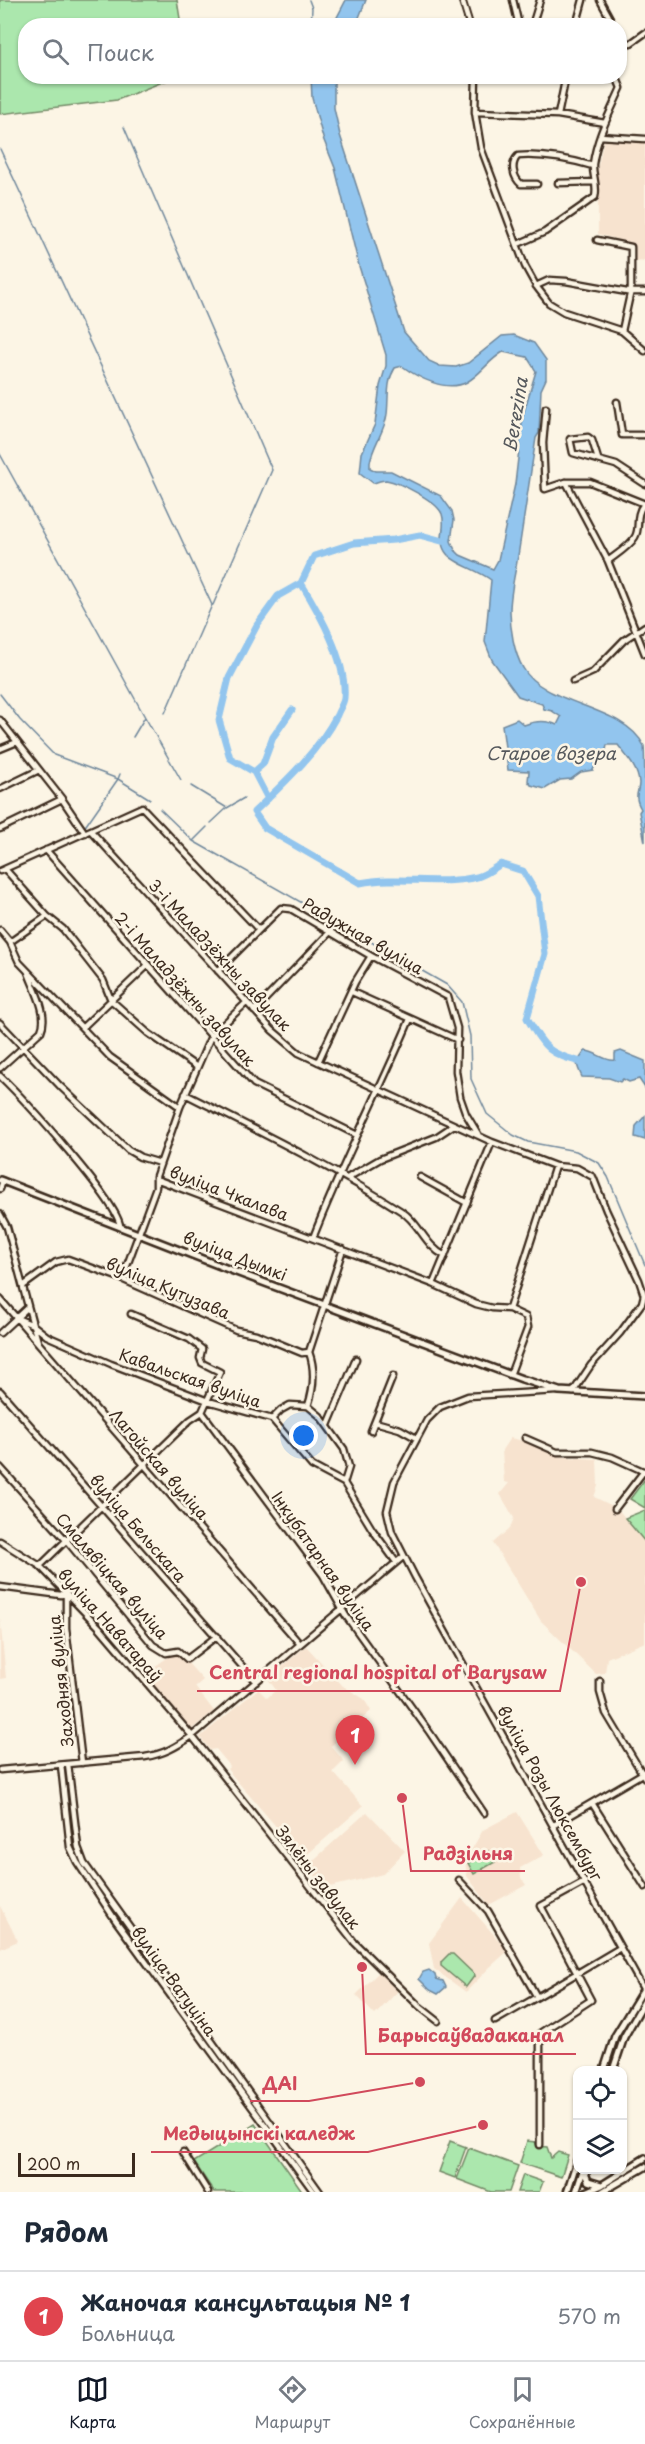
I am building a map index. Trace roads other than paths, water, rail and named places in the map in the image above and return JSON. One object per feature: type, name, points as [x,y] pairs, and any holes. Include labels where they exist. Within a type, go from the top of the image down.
[{"type":"main road","name":"вуліца Дымкі","points":[[2,1181],[326,1306],[559,1391]]},
{"type":"main road","name":"вуліца Розы Люксембург","points":[[559,1391],[645,1396]]},
{"type":"main road","points":[[605,2066],[615,2036],[644,1989]]},
{"type":"main road","points":[[615,2066],[624,2037],[645,2000]]},
{"type":"main road","points":[[586,2192],[602,2185],[645,2158]]},
{"type":"main road","points":[[602,2192],[645,2167]]},
{"type":"main road","points":[[568,2190],[573,2174]]},
{"type":"main road","points":[[576,2192],[582,2174]]},
{"type":"main road","points":[[586,2174],[591,2183],[602,2185]]},
{"type":"street","points":[[462,0],[468,18]]},
{"type":"street","points":[[513,0],[517,18]]},
{"type":"street","points":[[534,18],[540,0]]},
{"type":"street","points":[[578,18],[583,0]]},
{"type":"street","points":[[600,0],[604,3],[609,18]]},
{"type":"street","points":[[627,42],[645,33]]},
{"type":"street","points":[[476,84],[475,112],[486,163],[525,266],[536,286],[549,303],[564,312],[622,331],[645,351]]},
{"type":"street","points":[[558,115],[564,84]]},
{"type":"street","points":[[518,244],[544,232],[595,197],[593,166],[604,123],[621,88],[619,84]]},
{"type":"street","points":[[475,112],[558,115],[604,123]]},
{"type":"street","points":[[600,136],[645,139]]},
{"type":"street","points":[[537,184],[521,184],[518,181],[513,168],[514,160],[518,156],[543,155],[593,166]]},
{"type":"street","points":[[558,183],[595,182]]},
{"type":"street","points":[[597,240],[631,247],[631,290],[622,331]]},
{"type":"street","points":[[536,286],[549,280],[627,292],[631,290],[645,292]]},
{"type":"street","points":[[617,402],[622,435],[645,435]]},
{"type":"street","points":[[546,408],[543,443],[545,489],[566,482],[590,482],[645,504],[639,510],[636,536],[626,548],[608,561]]},
{"type":"street","points":[[598,459],[592,440],[588,437],[570,439],[573,453],[616,465],[645,484]]},
{"type":"street","points":[[566,482],[608,561],[645,654]]},
{"type":"street","points":[[573,681],[593,672],[636,630],[645,626]]},
{"type":"street","name":"3-і Маладзёжны завулак","points":[[0,720],[88,832],[246,1003],[287,1044],[380,1092],[492,1142],[555,1166],[577,1168],[593,1178],[644,1295],[642,1303],[620,1333],[591,1365],[573,1392]]},
{"type":"street","points":[[0,749],[17,742]]},
{"type":"street","points":[[0,789],[39,770]]},
{"type":"street","points":[[0,829],[62,799]]},
{"type":"street","points":[[197,1067],[148,1033],[111,1000],[103,980],[63,929],[47,916],[3,870],[142,807],[259,930],[218,971]]},
{"type":"street","name":"2-і Маладзёжны завулак","points":[[46,850],[254,1084],[357,1135]]},
{"type":"street","name":"Радужная вуліца","points":[[259,930],[281,908],[291,909],[371,956],[448,997],[454,1014],[458,1040],[456,1071],[460,1097],[469,1120],[480,1136]]},
{"type":"street","points":[[10,942],[47,916]]},
{"type":"street","points":[[0,930],[10,942],[19,962],[110,1058],[180,1107]]},
{"type":"street","points":[[254,1011],[331,931]]},
{"type":"street","points":[[318,1062],[355,982],[371,956]]},
{"type":"street","points":[[83,1027],[147,966]]},
{"type":"street","points":[[0,1068],[44,1026],[38,995],[28,972]]},
{"type":"street","points":[[352,992],[458,1040]]},
{"type":"street","points":[[160,1163],[180,1107],[212,1036],[246,1003]]},
{"type":"street","points":[[313,1238],[340,1172],[380,1092],[410,1019]]},
{"type":"street","name":"вуліца Чкалава","points":[[0,1023],[61,1087],[128,1150],[140,1157],[160,1163],[156,1179],[433,1284],[476,1304],[509,1309]]},
{"type":"street","points":[[0,1076],[106,1196],[120,1220],[120,1226]]},
{"type":"street","points":[[185,1095],[340,1172],[411,1217],[427,1243],[445,1256]]},
{"type":"street","points":[[348,1177],[394,1153],[436,1137],[454,1125]]},
{"type":"street","points":[[433,1284],[492,1142]]},
{"type":"street","points":[[510,1375],[528,1323],[526,1317],[509,1309],[555,1166]]},
{"type":"street","points":[[420,1177],[467,1203]]},
{"type":"street","points":[[122,1279],[156,1187],[156,1179]]},
{"type":"street","points":[[0,1189],[2,1181]]},
{"type":"street","points":[[0,1214],[7,1227],[38,1343]]},
{"type":"street","points":[[308,1406],[314,1389],[309,1352],[343,1249]]},
{"type":"street","name":"вуліца Кутузава","points":[[22,1286],[56,1262],[68,1259],[122,1279],[236,1330],[256,1334],[302,1353],[309,1352]]},
{"type":"street","name":"Лагойская вуліца","points":[[0,1299],[300,1644]]},
{"type":"street","points":[[0,1333],[28,1307]]},
{"type":"street","points":[[40,1566],[190,1420],[202,1412],[220,1372],[202,1363],[200,1358],[202,1349],[189,1339],[131,1314]]},
{"type":"street","name":"Кавальская вуліца","points":[[16,1318],[33,1325],[47,1336],[111,1364],[208,1401],[272,1419],[312,1466],[344,1483]]},
{"type":"street","points":[[328,1425],[339,1404],[356,1359]]},
{"type":"street","points":[[371,1431],[393,1376]]},
{"type":"street","points":[[521,1393],[522,1379]]},
{"type":"street","name":"вуліца Бельскага","points":[[0,1391],[256,1682]]},
{"type":"street","name":"вуліца Розы Люксембург","points":[[559,1391],[468,1396],[448,1402],[435,1411],[416,1438],[394,1482],[388,1503],[388,1522],[404,1556],[644,1989]]},
{"type":"street","points":[[272,1419],[290,1405],[308,1406],[328,1425],[344,1449],[350,1467],[344,1483],[372,1529],[396,1562]]},
{"type":"street","name":"Інкубатарная вуліца","points":[[202,1412],[323,1575],[342,1608],[484,1813]]},
{"type":"street","points":[[375,1422],[388,1424],[416,1438]]},
{"type":"street","points":[[525,1438],[557,1452],[592,1452],[612,1457],[644,1470],[615,1509]]},
{"type":"street","name":"Смалявіцкая вуліца","points":[[0,1467],[66,1540],[153,1645],[166,1653],[178,1651],[187,1659],[217,1636]]},
{"type":"street","name":"вуліца Наватараў","points":[[0,1541],[40,1566],[66,1592],[192,1737]]},
{"type":"street","points":[[0,1770],[160,1754],[175,1748],[192,1737],[404,1556]]},
{"type":"street","name":"Заходняя вуліца","points":[[0,1587],[61,1595],[66,1592],[66,1628],[82,1763]]},
{"type":"street","points":[[554,1825],[644,1774],[606,1713],[600,1692],[600,1681]]},
{"type":"street","name":"Зялёны завулак","points":[[192,1737],[355,1943],[419,2006],[438,2021]]},
{"type":"street","name":"вуліца Ватуціна","points":[[68,1764],[78,1847],[84,1863],[320,2192]]},
{"type":"street","name":"вуліца Ватуціна","points":[[61,1765],[70,1847],[77,1862],[116,1921],[314,2192]]},
{"type":"street","points":[[592,1803],[645,1887]]},
{"type":"street","points":[[459,1880],[488,1911],[537,1997]]},
{"type":"street","points":[[540,2145],[540,2033],[591,2000],[541,1906],[585,1882]]},
{"type":"street","points":[[495,2021],[620,1948]]},
{"type":"street","points":[[183,2152],[208,2192]]},
{"type":"water","points":[[346,0],[366,0],[359,18],[337,18]]},
{"type":"water","name":"Старое возера","points":[[311,84],[334,84],[334,108],[340,135],[404,332],[429,361],[440,366],[456,367],[468,363],[502,336],[514,335],[534,343],[546,360],[546,379],[541,390],[539,433],[536,438],[511,597],[510,618],[513,640],[520,662],[533,681],[566,699],[620,722],[634,732],[644,746],[645,842],[639,812],[641,809],[637,797],[638,778],[631,762],[618,745],[607,745],[604,760],[597,761],[593,770],[581,772],[571,779],[560,780],[545,789],[531,785],[528,781],[529,771],[508,770],[502,725],[517,719],[524,725],[549,722],[557,725],[561,717],[544,709],[542,704],[518,696],[492,660],[485,642],[491,580],[455,561],[447,554],[442,544],[443,519],[439,509],[426,498],[408,488],[386,480],[373,483],[360,473],[362,453],[375,424],[386,355],[359,266],[335,168],[323,138],[312,98]],"holes":[[[503,352],[527,357],[536,371],[523,415],[515,484],[498,560],[493,569],[460,555],[455,550],[451,541],[454,520],[452,511],[441,496],[391,471],[376,471],[370,468],[370,462],[386,420],[389,384],[395,368],[402,366],[433,383],[459,385],[467,382]]]},
{"type":"water","points":[[585,1051],[615,1060],[615,1053],[621,1051],[645,1061],[645,1088],[639,1079],[629,1082],[623,1079],[620,1082],[609,1078],[582,1077],[578,1062]]},
{"type":"water","points":[[645,1116],[645,1140],[635,1137],[636,1126]]},
{"type":"water","points":[[429,1970],[436,1979],[443,1981],[446,1987],[438,1994],[430,1990],[419,1979],[423,1972]]},
{"type":"waterway","points":[[309,0],[312,8],[311,18]]},
{"type":"waterway","points":[[124,127],[272,470],[213,605]]},
{"type":"waterway","points":[[0,149],[212,605],[165,713]]},
{"type":"waterway","points":[[0,454],[145,717]]},
{"type":"waterway","points":[[446,542],[420,535],[394,540],[354,543],[314,556],[301,583],[324,623],[337,654],[344,684],[344,700],[320,742],[289,778],[254,812],[265,828],[360,883],[389,880],[462,880],[480,876],[501,864],[523,871],[538,896],[545,954],[527,1018],[549,1049],[563,1057],[585,1063]]},
{"type":"waterway","points":[[268,799],[254,772],[230,758],[219,720],[229,678],[257,625],[278,596],[301,583]]},
{"type":"waterway","points":[[0,694],[20,720],[54,755],[118,779],[84,828]]},
{"type":"waterway","points":[[254,772],[263,764],[273,737],[292,710]]},
{"type":"waterway","points":[[133,737],[145,717],[181,780]]},
{"type":"waterway","points":[[120,774],[118,779],[150,799]]},
{"type":"waterway","points":[[191,786],[227,808],[244,798]]},
{"type":"waterway","points":[[160,809],[193,841],[207,827]]},
{"type":"waterway","points":[[211,823],[226,809]]},
{"type":"waterway","points":[[193,841],[447,985],[462,1002],[470,1036],[471,1079],[487,1114],[513,1135],[528,1142],[576,1151],[599,1163],[608,1177],[645,1265]]},
{"type":"place","name":"Central regional hospital of Barysaw","points":[[581,1582]]},
{"type":"place","name":"Жаночая кансультацыя № 1","points":[[355,1765]]},
{"type":"place","name":"Радзільня","points":[[402,1798]]},
{"type":"place","name":"Барысаўвадаканал","points":[[362,1967]]},
{"type":"place","name":"ДАІ","points":[[420,2082]]},
{"type":"place","name":"Медыцынскі каледж","points":[[483,2125]]},
{"type":"water label","name":"Berezina","points":[[516,415]]}]
